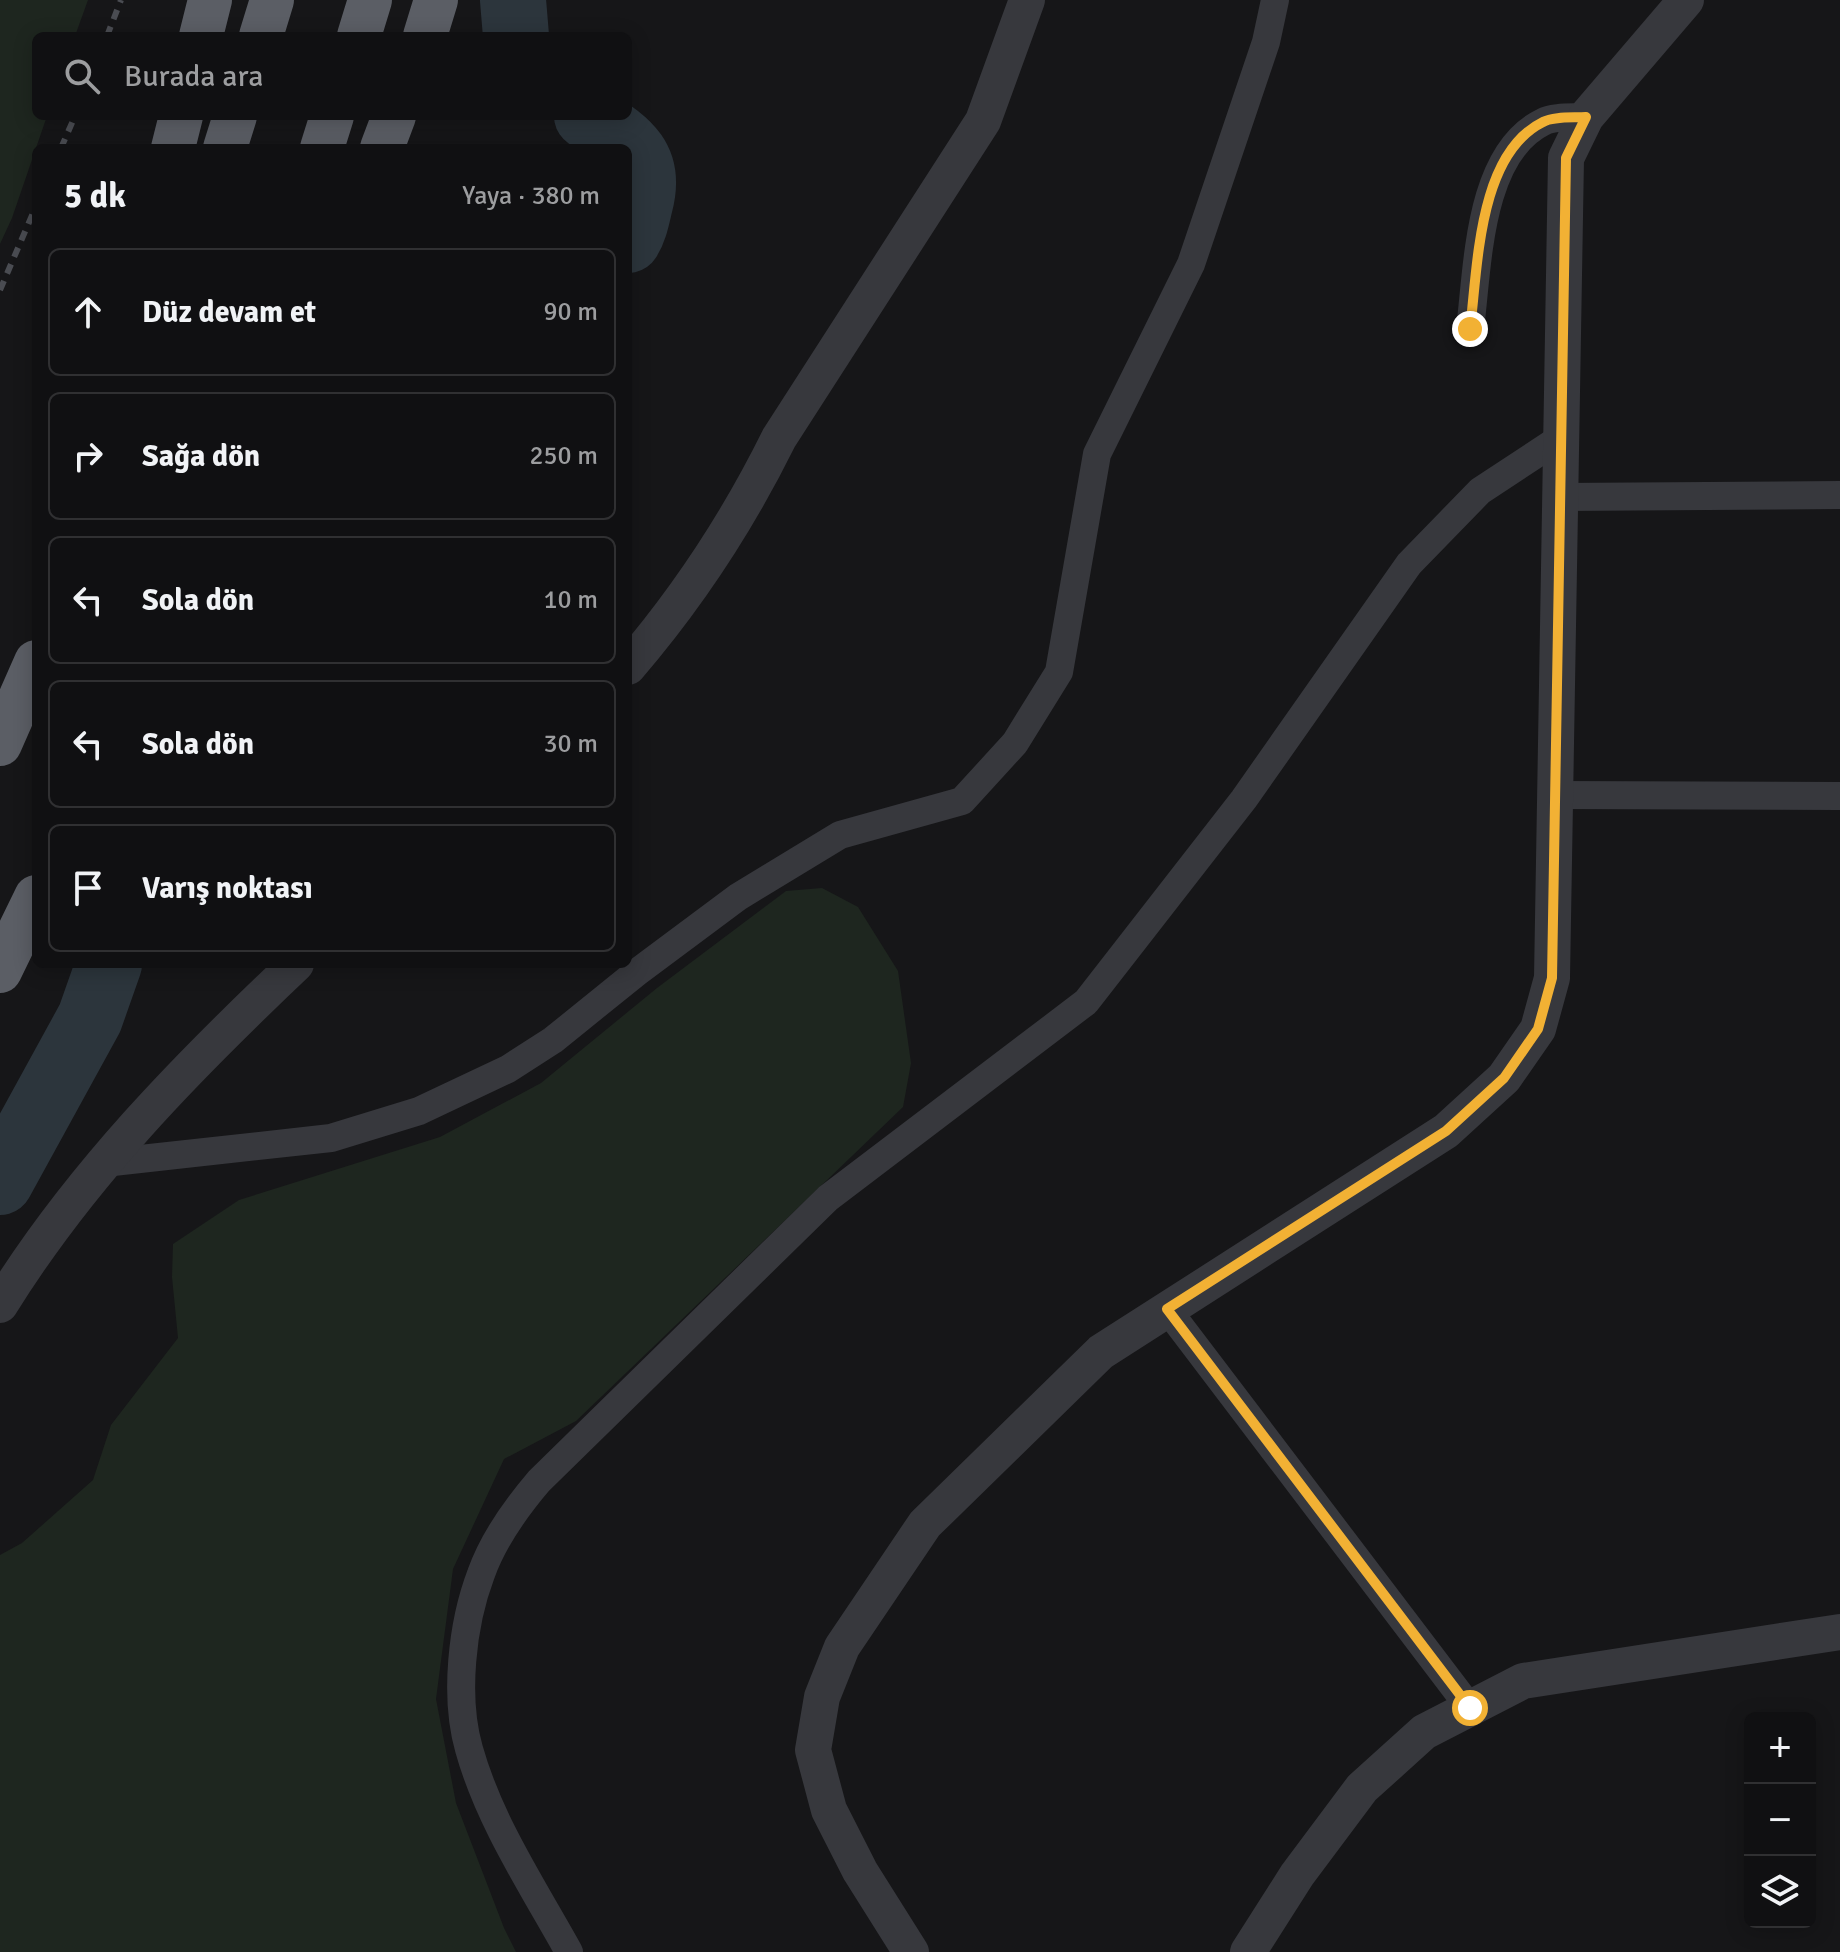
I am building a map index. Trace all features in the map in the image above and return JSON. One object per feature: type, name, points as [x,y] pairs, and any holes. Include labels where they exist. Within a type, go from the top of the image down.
[{"type":"highway","points":[[202,32],[210,0]]},
{"type":"highway","points":[[262,32],[272,0]]},
{"type":"highway","points":[[360,32],[370,0]]},
{"type":"highway","points":[[426,32],[436,0]]},
{"type":"highway","points":[[174,144],[180,120]]},
{"type":"highway","points":[[226,144],[234,120]]},
{"type":"highway","points":[[323,144],[331,120]]},
{"type":"highway","points":[[384,144],[392,120]]},
{"type":"highway","points":[[0,744],[32,671]]},
{"type":"highway","points":[[0,971],[32,905]]},
{"type":"street","points":[[632,662],[692,589],[724,540],[779,438],[983,121],[1027,0]]},
{"type":"street","points":[[104,1163],[331,1138],[419,1111],[508,1069],[553,1040],[738,897],[840,835],[962,801],[1015,743],[1059,672],[1097,454],[1191,264],[1266,42],[1275,0]]},
{"type":"street","points":[[911,1952],[860,1871],[829,1810],[813,1750],[822,1697],[842,1647],[925,1524],[1101,1352],[1446,1131],[1504,1078],[1538,1029],[1552,978],[1566,158],[1586,117],[1686,0]]},
{"type":"street","points":[[1470,329],[1488,196],[1514,145],[1545,120],[1586,117]]},
{"type":"street","points":[[569,1952],[493,1814],[469,1749],[462,1714],[463,1644],[481,1574],[516,1509],[539,1481],[828,1198],[1086,1002],[1244,799],[1409,564],[1480,491],[1562,437]]},
{"type":"street","points":[[1561,497],[1840,495]]},
{"type":"street","points":[[1555,795],[1840,796]]},
{"type":"street","points":[[0,1305],[54,1227],[104,1163],[213,1042],[292,968]]},
{"type":"street","points":[[1167,1309],[1470,1708]]},
{"type":"street","points":[[1248,1952],[1297,1875],[1362,1788],[1424,1732],[1523,1681],[1840,1632]]},
{"type":"shaded area","points":[[0,0],[88,0],[76,32],[32,32],[32,120],[46,120],[37,144],[32,144],[32,160],[0,244]]},
{"type":"shaded area","points":[[822,888],[858,907],[898,971],[911,1063],[903,1107],[576,1421],[504,1459],[453,1569],[436,1699],[456,1803],[516,1952],[0,1952],[0,1555],[22,1543],[93,1480],[111,1425],[178,1338],[172,1277],[173,1244],[239,1200],[440,1137],[541,1083],[657,988],[786,891]]},
{"type":"waterway","points":[[513,0],[516,32]]},
{"type":"waterway","points":[[593,120],[626,144]]},
{"type":"waterway","points":[[632,151],[642,173],[643,187],[632,231]]},
{"type":"waterway","points":[[0,1182],[90,1018],[108,968]]},
{"type":"railway","points":[[109,32],[121,0]]},
{"type":"railway","points":[[63,144],[73,120]]},
{"type":"railway","points":[[0,290],[32,215]]},
{"type":"route","points":[[1470,329],[1488,196],[1514,145],[1545,120],[1586,117],[1566,158],[1552,978],[1538,1029],[1504,1078],[1446,1131],[1167,1309],[1470,1708]]}]
